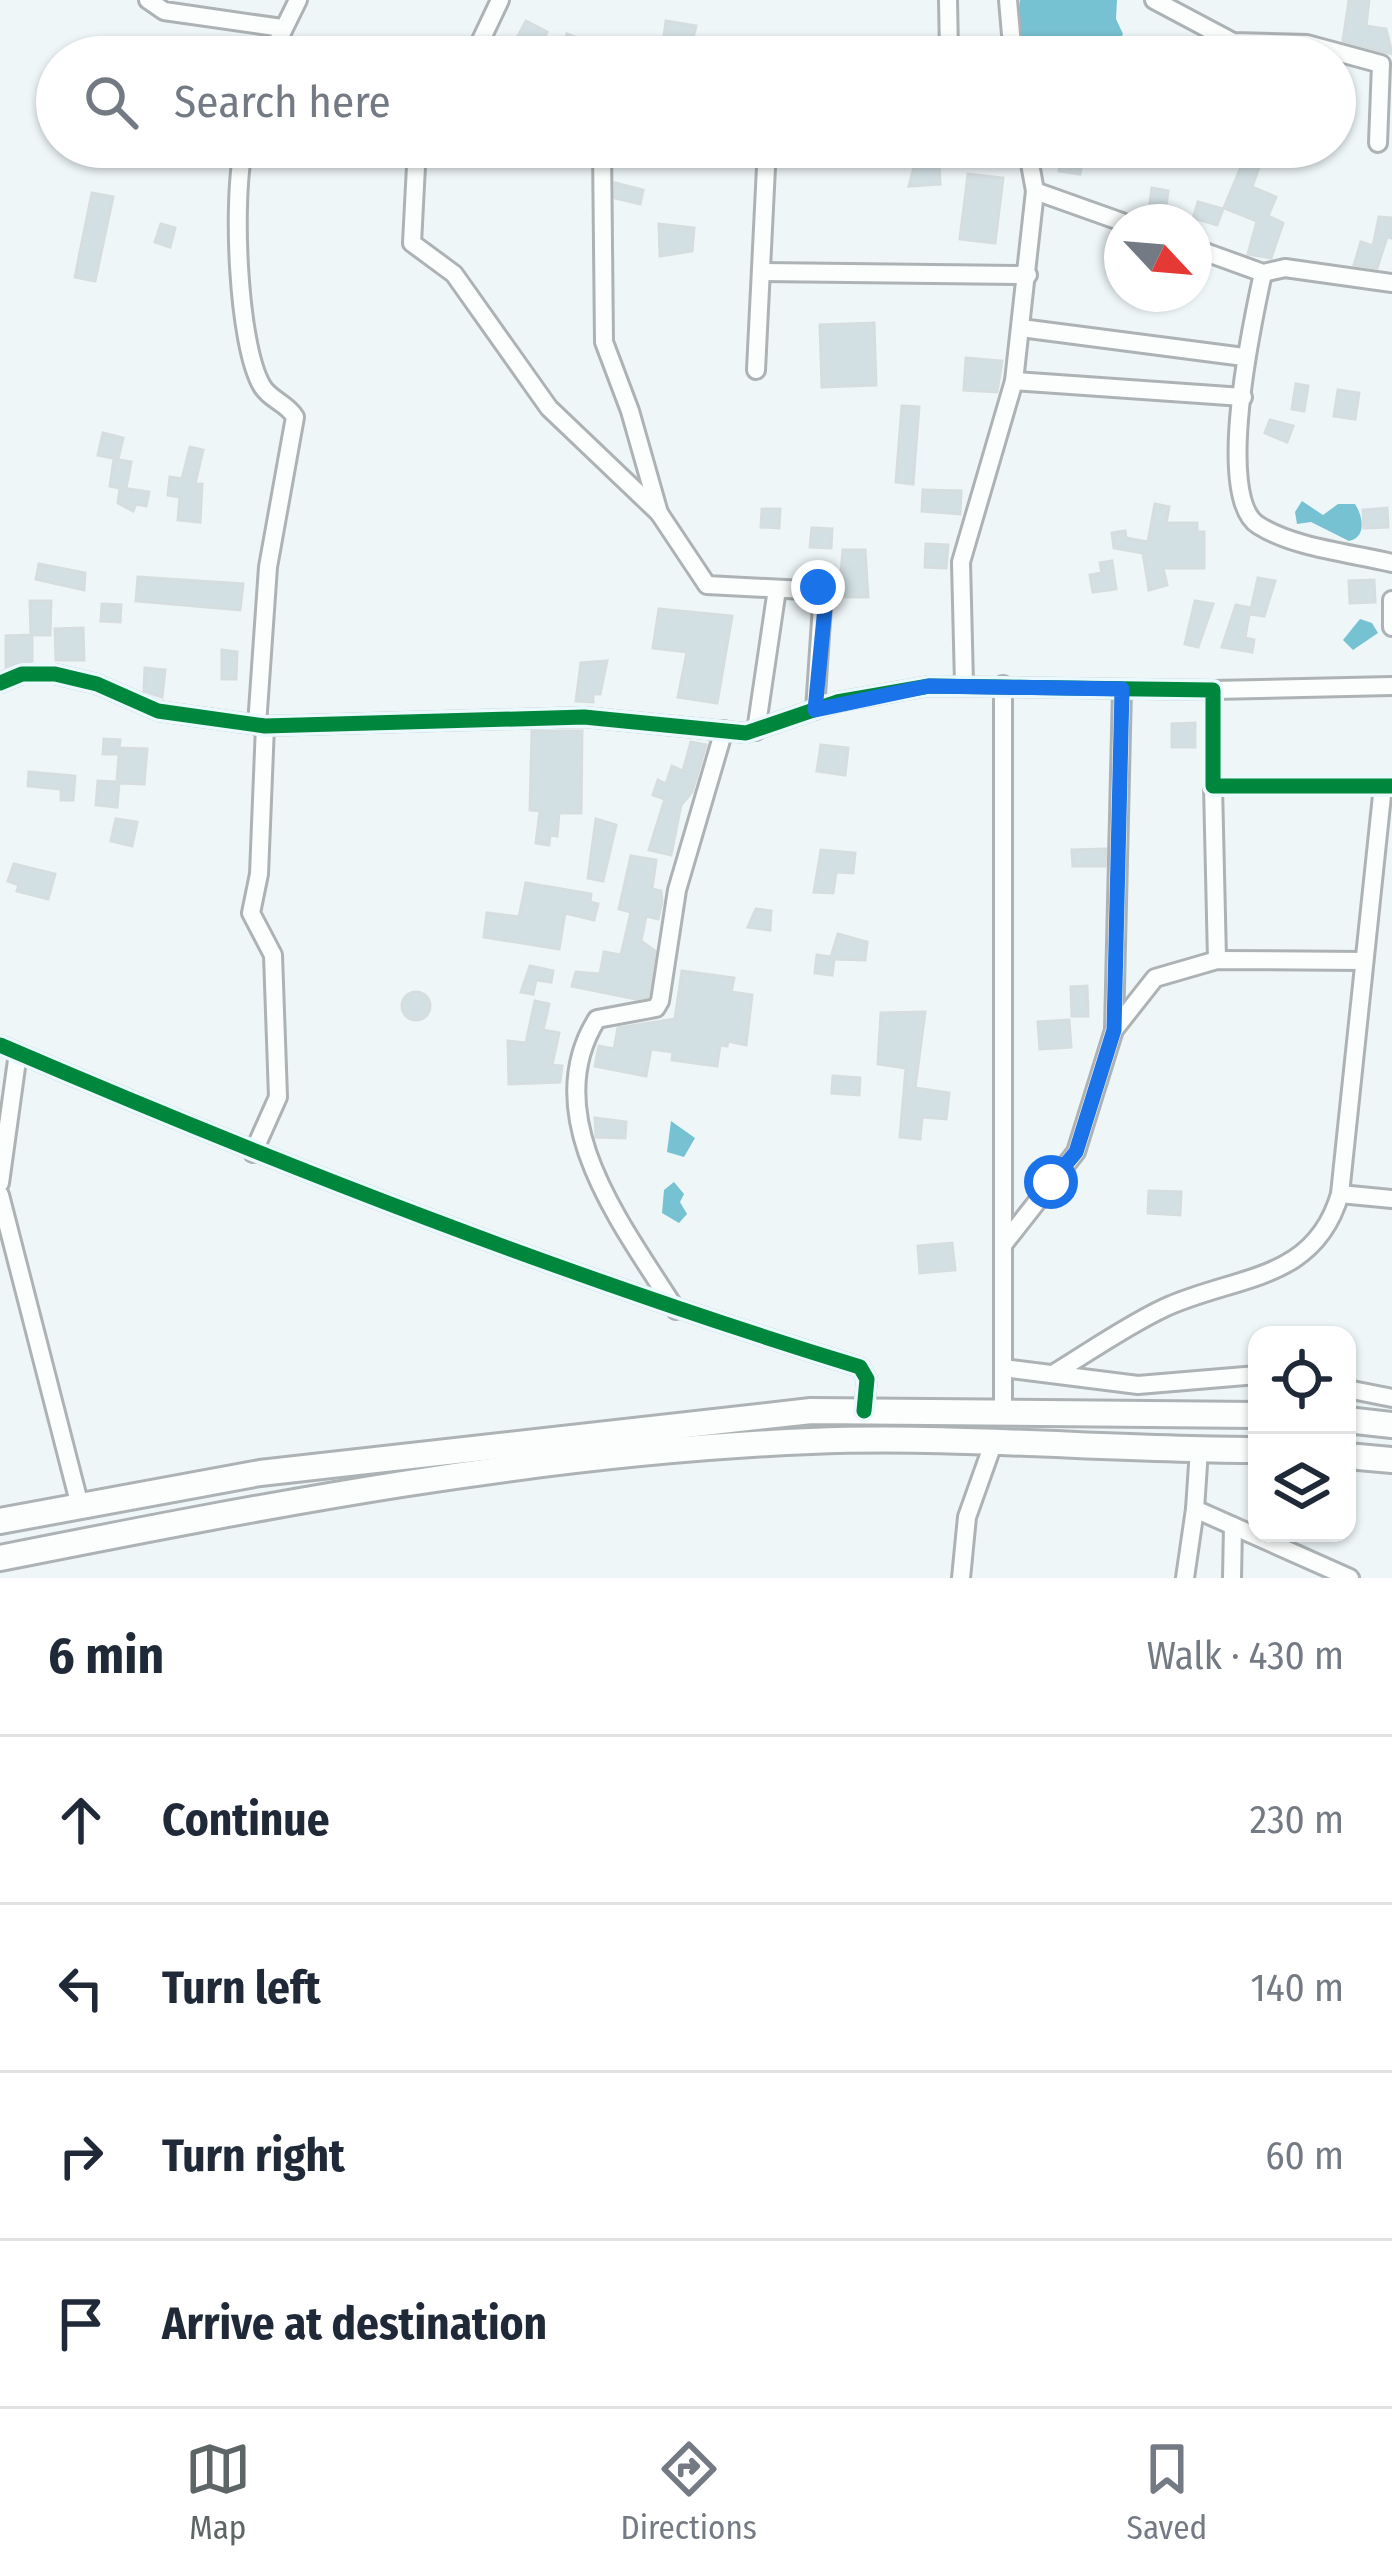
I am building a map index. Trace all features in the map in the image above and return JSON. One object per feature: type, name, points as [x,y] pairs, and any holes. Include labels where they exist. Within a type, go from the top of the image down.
[{"type":"main road","points":[[0,1521],[284,1470],[811,1411],[1248,1415]]},
{"type":"main road","points":[[1356,1421],[1392,1425]]},
{"type":"main road","points":[[0,1558],[273,1504],[582,1462],[812,1441],[1248,1450]]},
{"type":"main road","points":[[1356,1457],[1392,1460]]},
{"type":"street","points":[[148,0],[164,11],[282,28]]},
{"type":"street","points":[[279,36],[298,0]]},
{"type":"street","points":[[482,36],[500,0]]},
{"type":"street","points":[[945,36],[947,0]]},
{"type":"street","points":[[1008,0],[1011,36]]},
{"type":"street","points":[[1154,0],[1222,36]]},
{"type":"street","points":[[1356,57],[1381,64],[1378,143]]},
{"type":"street","points":[[242,168],[237,237],[254,363],[262,387],[295,417],[268,567],[259,874],[250,913],[273,955],[278,1097],[253,1153]]},
{"type":"street","points":[[417,168],[412,243],[454,274],[549,408],[659,513],[707,585],[818,587],[826,597],[815,710]]},
{"type":"street","points":[[602,168],[604,342],[631,411],[659,513]]},
{"type":"street","points":[[756,370],[766,168]]},
{"type":"street","points":[[964,684],[961,562],[1014,381],[1035,191],[1031,168]]},
{"type":"street","points":[[1035,191],[1104,216]]},
{"type":"street","points":[[1212,255],[1262,273],[1285,268],[1392,283]]},
{"type":"street","points":[[763,272],[1028,275]]},
{"type":"street","points":[[1262,273],[1244,357],[1238,497],[1253,523],[1392,563]]},
{"type":"street","points":[[1021,328],[1244,357]]},
{"type":"street","points":[[1014,381],[1243,397]]},
{"type":"street","points":[[756,731],[777,589]]},
{"type":"street","points":[[1392,600],[1392,627]]},
{"type":"street","points":[[0,683],[22,674],[55,674],[97,684],[158,711],[261,725],[584,717],[756,731],[815,710],[929,686],[1213,690],[1392,686]]},
{"type":"street","points":[[1004,686],[1004,1411]]},
{"type":"street","points":[[1004,1244],[1076,1152],[1114,1030],[1122,689]]},
{"type":"street","points":[[1213,690],[1217,960]]},
{"type":"street","points":[[677,1311],[594,1177],[577,1094],[578,1071],[597,1018],[656,1008],[660,1001],[677,890],[724,730]]},
{"type":"street","points":[[1053,1374],[1165,1308],[1288,1265],[1314,1247],[1332,1220],[1340,1194],[1387,786],[1213,786]]},
{"type":"street","points":[[1114,1030],[1156,978],[1217,960],[1364,962]]},
{"type":"street","points":[[0,1183],[9,1049],[253,1153],[677,1311],[860,1367],[867,1379],[864,1411]]},
{"type":"street","points":[[1340,1194],[1392,1199]]},
{"type":"street","points":[[0,1195],[80,1506]]},
{"type":"street","points":[[1003,1368],[1138,1385],[1248,1377]]},
{"type":"street","points":[[1356,1392],[1392,1398]]},
{"type":"street","points":[[961,1578],[967,1516],[993,1444]]},
{"type":"street","points":[[1185,1578],[1199,1450]]},
{"type":"street","points":[[1195,1509],[1341,1576]]},
{"type":"street","points":[[1232,1578],[1233,1526]]},
{"type":"water","points":[[1020,0],[1117,0],[1122,36],[1015,36]]},
{"type":"water","points":[[1302,501],[1323,515],[1338,504],[1355,504],[1361,520],[1359,535],[1349,541],[1311,522],[1297,524],[1295,512]]},
{"type":"water","points":[[1360,619],[1372,623],[1378,633],[1353,650],[1343,640]]},
{"type":"water","points":[[671,1121],[695,1138],[684,1157],[667,1152]]},
{"type":"water","points":[[674,1182],[684,1194],[680,1202],[687,1214],[679,1223],[662,1213],[664,1190]]},
{"type":"building","points":[[1349,0],[1369,0],[1366,26],[1386,29],[1392,54],[1356,44],[1356,36],[1344,36]]},
{"type":"building","points":[[526,21],[547,32],[545,36],[518,36]]},
{"type":"building","points":[[666,21],[696,26],[694,36],[664,36]]},
{"type":"building","points":[[914,168],[939,168],[940,184],[909,186]]},
{"type":"building","points":[[1059,168],[1081,168],[1080,174]]},
{"type":"building","points":[[1241,168],[1259,168],[1252,187],[1276,197],[1268,216],[1283,223],[1271,258],[1248,254],[1257,221],[1224,208]]},
{"type":"building","points":[[968,174],[1003,178],[995,243],[960,239]]},
{"type":"building","points":[[615,183],[643,190],[640,204],[615,198]]},
{"type":"building","points":[[1152,188],[1168,191],[1166,204],[1150,204]]},
{"type":"building","points":[[92,193],[113,197],[95,281],[75,277]]},
{"type":"building","points":[[1212,206],[1223,209],[1217,225],[1212,224]]},
{"type":"building","points":[[1379,217],[1392,218],[1392,238],[1387,237],[1377,268],[1354,265],[1361,242],[1373,246]]},
{"type":"building","points":[[161,224],[175,228],[170,247],[155,242]]},
{"type":"building","points":[[659,224],[694,228],[692,251],[660,256]]},
{"type":"building","points":[[874,323],[876,385],[822,387],[820,325]]},
{"type":"building","points":[[966,358],[1002,361],[997,392],[964,390]]},
{"type":"building","points":[[1296,384],[1308,386],[1304,411],[1292,409]]},
{"type":"building","points":[[1338,390],[1359,393],[1355,419],[1334,416]]},
{"type":"building","points":[[902,406],[919,407],[913,484],[896,482]]},
{"type":"building","points":[[1270,420],[1293,426],[1287,442],[1265,433]]},
{"type":"building","points":[[103,433],[123,438],[118,459],[98,455]]},
{"type":"building","points":[[190,447],[203,450],[195,484],[202,484],[200,522],[178,520],[180,497],[168,495],[170,477],[182,479]]},
{"type":"building","points":[[114,459],[131,462],[126,488],[122,488],[149,492],[146,506],[136,504],[133,511],[118,503],[120,488],[110,486]]},
{"type":"building","points":[[923,490],[961,491],[960,514],[922,511]]},
{"type":"building","points":[[1155,504],[1169,507],[1166,523],[1197,523],[1197,532],[1204,532],[1204,568],[1163,568],[1167,585],[1149,590],[1143,553],[1114,548],[1112,533],[1125,531],[1126,538],[1148,542]]},
{"type":"building","points":[[1387,508],[1388,527],[1364,528],[1363,510]]},
{"type":"building","points":[[762,509],[780,509],[779,528],[761,527]]},
{"type":"building","points":[[812,528],[832,529],[831,548],[810,547]]},
{"type":"building","points":[[926,544],[948,545],[946,568],[925,567]]},
{"type":"building","points":[[843,550],[865,550],[868,597],[839,597]]},
{"type":"building","points":[[1112,561],[1116,589],[1093,592],[1090,575],[1102,573],[1100,563]]},
{"type":"building","points":[[39,564],[85,573],[84,590],[36,579]]},
{"type":"building","points":[[138,577],[243,584],[240,610],[136,601]]},
{"type":"building","points":[[1258,578],[1275,581],[1264,616],[1250,614]]},
{"type":"building","points":[[1374,580],[1375,602],[1350,603],[1349,581]]},
{"type":"building","points":[[30,601],[51,601],[50,635],[32,635],[32,661],[6,667],[6,636],[31,635]]},
{"type":"building","points":[[1195,601],[1213,604],[1198,647],[1185,644]]},
{"type":"building","points":[[102,604],[121,605],[120,622],[101,621]]},
{"type":"building","points":[[1236,605],[1250,608],[1245,638],[1254,640],[1252,652],[1222,647]]},
{"type":"building","points":[[659,609],[732,616],[717,703],[678,697],[687,652],[653,648]]},
{"type":"building","points":[[83,628],[84,660],[56,660],[55,629]]},
{"type":"building","points":[[222,650],[237,652],[236,679],[222,679]]},
{"type":"building","points":[[607,661],[600,694],[593,694],[593,702],[576,701],[581,663]]},
{"type":"building","points":[[145,668],[165,670],[162,697],[144,691]]},
{"type":"building","points":[[1195,723],[1195,747],[1172,747],[1172,724]]},
{"type":"building","points":[[532,731],[582,731],[581,813],[559,813],[557,836],[550,835],[549,845],[536,843],[540,811],[530,810]]},
{"type":"building","points":[[104,739],[120,740],[119,748],[147,749],[144,784],[119,783],[117,807],[96,805],[98,781],[117,782],[119,754],[103,754]]},
{"type":"building","points":[[691,742],[706,745],[692,792],[681,805],[671,855],[649,850],[665,799],[653,795],[658,780],[666,784],[672,766],[683,771]]},
{"type":"building","points":[[821,745],[848,748],[845,775],[817,771]]},
{"type":"building","points":[[29,772],[75,776],[73,800],[61,800],[61,789],[28,786]]},
{"type":"building","points":[[116,819],[137,822],[132,846],[111,841]]},
{"type":"building","points":[[596,819],[616,825],[603,881],[588,878]]},
{"type":"building","points":[[1106,849],[1105,866],[1073,866],[1072,850]]},
{"type":"building","points":[[821,850],[855,853],[853,873],[836,872],[833,893],[814,892]]},
{"type":"building","points":[[631,856],[656,860],[652,889],[661,891],[662,902],[658,919],[646,916],[641,941],[655,951],[648,997],[636,999],[572,986],[576,972],[600,974],[604,952],[621,955],[631,912],[619,909]]},
{"type":"building","points":[[14,864],[55,874],[48,899],[17,891],[19,885],[8,881]]},
{"type":"building","points":[[526,883],[591,894],[590,902],[598,904],[594,920],[565,913],[559,949],[484,937],[487,913],[519,917]]},
{"type":"building","points":[[756,909],[771,911],[770,930],[748,927]]},
{"type":"building","points":[[838,934],[867,942],[865,960],[834,959],[832,975],[815,973],[817,955],[831,957]]},
{"type":"building","points":[[530,966],[553,971],[551,982],[536,980],[533,994],[521,992]]},
{"type":"building","points":[[682,971],[734,978],[731,992],[752,995],[746,1045],[728,1041],[727,1046],[720,1045],[717,1066],[672,1060],[673,1052],[651,1049],[646,1076],[595,1066],[599,1046],[614,1049],[618,1028],[675,1019]]},
{"type":"building","points":[[1087,986],[1088,1016],[1072,1016],[1071,987]]},
{"type":"building","points":[[416,992],[426,996],[430,1006],[426,1016],[416,1020],[406,1016],[402,1006],[406,996]]},
{"type":"building","points":[[535,1001],[549,1004],[543,1030],[559,1033],[552,1065],[562,1066],[560,1082],[509,1084],[508,1041],[526,1043]]},
{"type":"building","points":[[925,1012],[915,1088],[949,1093],[946,1119],[922,1117],[920,1139],[900,1137],[906,1068],[878,1064],[881,1013]]},
{"type":"building","points":[[1069,1020],[1071,1047],[1040,1049],[1038,1022]]},
{"type":"building","points":[[833,1076],[860,1078],[859,1095],[832,1093]]},
{"type":"building","points":[[595,1118],[626,1122],[625,1138],[596,1137]]},
{"type":"building","points":[[1149,1191],[1181,1192],[1180,1215],[1148,1213]]},
{"type":"building","points":[[952,1243],[955,1270],[920,1273],[918,1246]]},
{"type":"cycle path","points":[[0,683],[22,674],[55,674],[97,684],[158,711],[265,726],[584,717],[746,733],[837,702],[929,686],[1213,690],[1213,786],[1392,786]]},
{"type":"cycle path","points":[[0,1045],[426,1218],[642,1296],[860,1367],[867,1379],[864,1411]]},
{"type":"route","points":[[818,587],[826,597],[815,710],[929,686],[1122,689],[1114,1030],[1076,1152],[1051,1182]]}]
